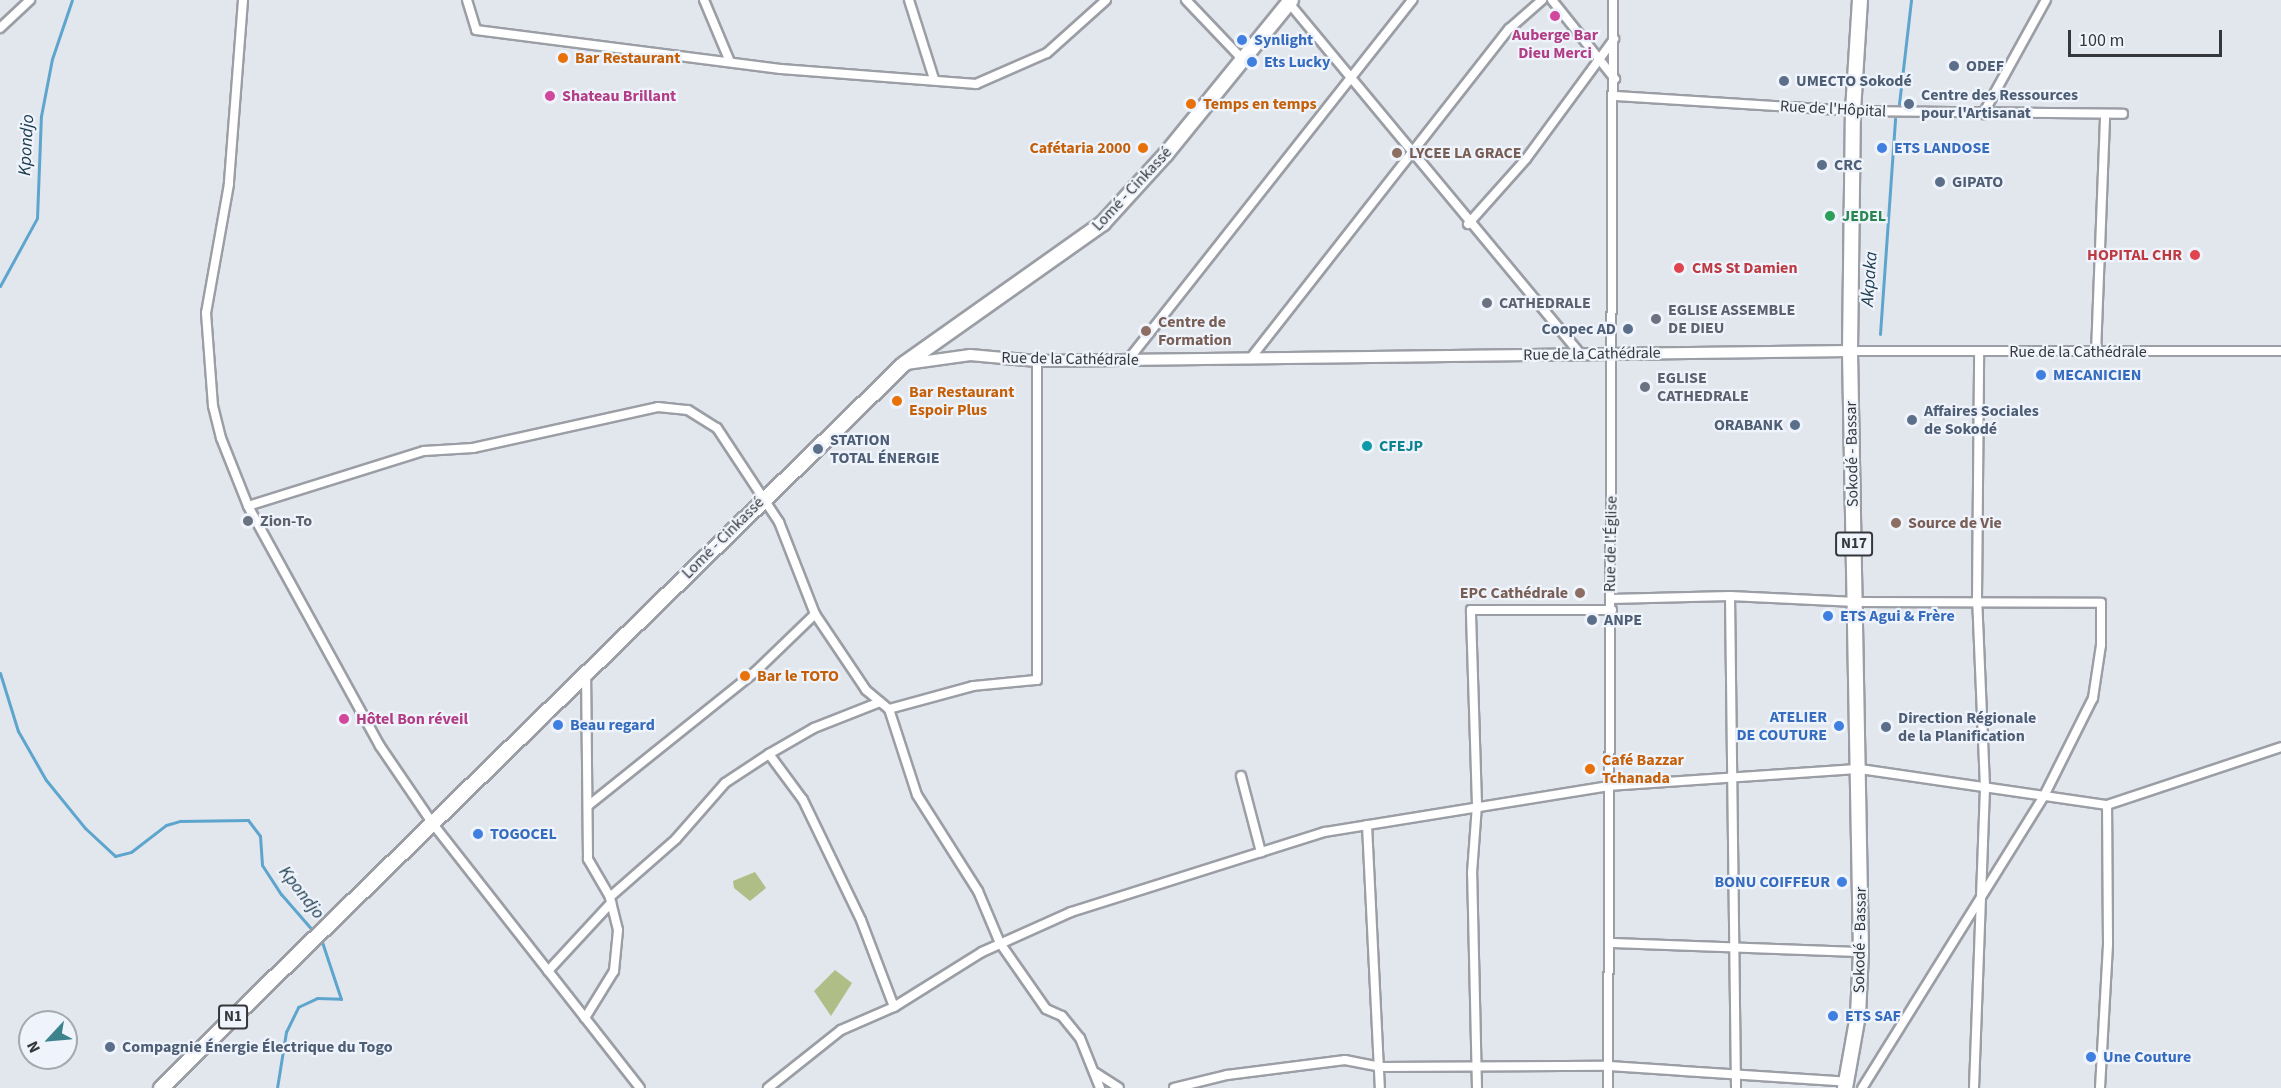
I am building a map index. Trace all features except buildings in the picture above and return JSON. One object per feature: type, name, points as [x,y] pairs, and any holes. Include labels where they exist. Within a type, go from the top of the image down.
[{"type":"main road","name":"Sokodé - Bassar","points":[[1846,1085],[1858,1015],[1861,952],[1860,769],[1850,351],[1853,111],[1860,0]]},
{"type":"main road","name":"Lomé - Cinkassé","points":[[161,1088],[586,676],[765,496],[904,364],[1103,223],[1244,61],[1290,2]]},
{"type":"street","points":[[0,28],[20,5],[30,0]]},
{"type":"street","points":[[243,0],[229,184],[206,313],[213,406],[248,506],[359,703],[366,725],[433,824],[640,1088]]},
{"type":"street","points":[[467,0],[476,30],[730,62],[976,84],[1047,53],[1106,0]]},
{"type":"street","points":[[704,0],[730,62]]},
{"type":"street","points":[[909,0],[934,80]]},
{"type":"street","points":[[1186,0],[1244,61]]},
{"type":"street","points":[[1128,360],[1412,0]]},
{"type":"street","points":[[1250,359],[1413,156],[1509,29],[1542,0]]},
{"type":"street","points":[[1552,0],[1615,80]]},
{"type":"street","name":"Rue de l'Église","points":[[1608,1088],[1610,944],[1608,786],[1612,610],[1610,599],[1616,96],[1613,0]]},
{"type":"street","points":[[1983,114],[2046,0]]},
{"type":"street","points":[[1290,2],[1468,224],[1580,354]]},
{"type":"street","points":[[1468,224],[1526,159],[1614,39]]},
{"type":"street","name":"Rue de l'Hôpital","points":[[1616,96],[1853,111],[2123,114]]},
{"type":"street","points":[[2096,353],[2105,114]]},
{"type":"street","name":"Rue de la Cathédrale","points":[[904,364],[970,355],[1037,361],[1850,351],[2096,353],[2281,351]]},
{"type":"street","points":[[1974,1088],[1985,787],[1977,599],[1979,351]]},
{"type":"street","points":[[889,709],[973,686],[1037,681],[1037,361]]},
{"type":"street","points":[[248,506],[424,451],[473,448],[658,406],[688,410],[717,428],[765,496],[815,614],[866,690],[889,709],[917,795],[978,891],[1000,943],[1046,1009],[1062,1016],[1080,1038],[1100,1088]]},
{"type":"street","points":[[1730,596],[1736,1088]]},
{"type":"street","points":[[1610,599],[1730,596],[1856,602],[1977,599],[2101,603],[2101,645],[2093,698],[2044,796],[1862,1088]]},
{"type":"street","points":[[1477,1088],[1472,873],[1477,805],[1471,610],[1612,610]]},
{"type":"street","points":[[590,805],[756,671],[815,614]]},
{"type":"street","points":[[585,1018],[614,971],[618,930],[610,900],[588,859],[590,805],[586,676]]},
{"type":"street","points":[[548,970],[610,900],[676,839],[725,783],[814,728],[880,702]]},
{"type":"street","points":[[768,1088],[841,1030],[894,1007],[940,975],[1000,943],[1071,912],[1324,832],[1477,805],[1608,786],[1860,769],[2107,805],[2281,747]]},
{"type":"street","points":[[770,754],[802,800],[861,920],[894,1007]]},
{"type":"street","points":[[1241,776],[1261,852]]},
{"type":"street","points":[[2100,1088],[2108,943],[2107,805]]},
{"type":"street","points":[[1367,825],[1380,1088]]},
{"type":"street","points":[[1610,944],[1861,952]]},
{"type":"street","points":[[1174,1088],[1227,1075],[1345,1060],[1380,1067],[1609,1066],[1846,1085]]},
{"type":"street","points":[[1093,1071],[1119,1088]]},
{"type":"green space","points":[[755,872],[766,888],[750,901],[734,888],[733,881]]},
{"type":"green space","points":[[835,970],[852,983],[831,1016],[814,991]]},
{"type":"waterway","name":"Kpondjo","points":[[0,286],[37,218],[41,116],[52,59],[72,0]]},
{"type":"waterway","name":"Akpaka","points":[[1899,104],[1911,0]]},
{"type":"waterway","name":"Akpaka","points":[[1880,334],[1895,119]]},
{"type":"waterway","name":"Kpondjo","points":[[0,673],[18,731],[46,780],[85,828],[115,856],[131,852],[166,825],[180,821],[248,820],[260,836],[262,865],[281,894],[314,932]]},
{"type":"waterway","name":"Kpondjo","points":[[277,1088],[286,1032],[298,1007],[317,998],[341,999],[321,939]]},
{"type":"place","name":"Auberge Bar Dieu Merci","points":[[1555,16]]},
{"type":"place","name":"Synlight","points":[[1242,40]]},
{"type":"place","name":"Bar Restaurant","points":[[563,58]]},
{"type":"place","name":"Ets Lucky","points":[[1252,62]]},
{"type":"place","name":"ODEF","points":[[1954,66]]},
{"type":"place","name":"UMECTO Sokodé","points":[[1784,81]]},
{"type":"place","name":"Shateau Brillant","points":[[550,96]]},
{"type":"place","name":"Temps en temps","points":[[1191,104]]},
{"type":"place","name":"Centre des Ressources pour l'Artisanat","points":[[1909,104]]},
{"type":"place","name":"Cafétaria 2000","points":[[1143,148]]},
{"type":"place","name":"ETS LANDOSE","points":[[1882,148]]},
{"type":"place","name":"LYCEE LA GRACE","points":[[1397,153]]},
{"type":"place","name":"CRC","points":[[1822,165]]},
{"type":"place","name":"GIPATO","points":[[1940,182]]},
{"type":"place","name":"JEDEL","points":[[1830,216]]},
{"type":"place","name":"HOPITAL CHR","points":[[2195,255]]},
{"type":"place","name":"CMS St Damien","points":[[1679,268]]},
{"type":"place","name":"CATHEDRALE","points":[[1487,303]]},
{"type":"place","name":"EGLISE ASSEMBLE DE DIEU","points":[[1656,319]]},
{"type":"place","name":"Coopec AD","points":[[1628,329]]},
{"type":"place","name":"Centre de Formation","points":[[1146,331]]},
{"type":"place","name":"MECANICIEN","points":[[2041,375]]},
{"type":"place","name":"EGLISE CATHEDRALE","points":[[1645,387]]},
{"type":"place","name":"Bar Restaurant Espoir Plus","points":[[897,401]]},
{"type":"place","name":"Affaires Sociales de Sokodé","points":[[1912,420]]},
{"type":"place","name":"ORABANK","points":[[1795,425]]},
{"type":"place","name":"CFEJP","points":[[1367,446]]},
{"type":"place","name":"STATION TOTAL ÉNERGIE","points":[[818,449]]},
{"type":"place","name":"Zion-To","points":[[248,521]]},
{"type":"place","name":"Source de Vie","points":[[1896,523]]},
{"type":"place","name":"EPC Cathédrale","points":[[1580,593]]},
{"type":"place","name":"ETS Agui & Frère","points":[[1828,616]]},
{"type":"place","name":"ANPE","points":[[1592,620]]},
{"type":"place","name":"Bar le TOTO","points":[[745,676]]},
{"type":"place","name":"Hôtel Bon réveil","points":[[344,719]]},
{"type":"place","name":"Beau regard","points":[[558,725]]},
{"type":"place","name":"ATELIER DE COUTURE","points":[[1839,726]]},
{"type":"place","name":"Direction Régionale de la Planification","points":[[1886,727]]},
{"type":"place","name":"Café Bazzar Tchanada","points":[[1590,769]]},
{"type":"place","name":"TOGOCEL","points":[[478,834]]},
{"type":"place","name":"BONU COIFFEUR","points":[[1842,882]]},
{"type":"place","name":"ETS SAF","points":[[1833,1016]]},
{"type":"place","name":"Compagnie Énergie Électrique du Togo","points":[[110,1047]]},
{"type":"place","name":"Une Couture","points":[[2091,1057]]}]
